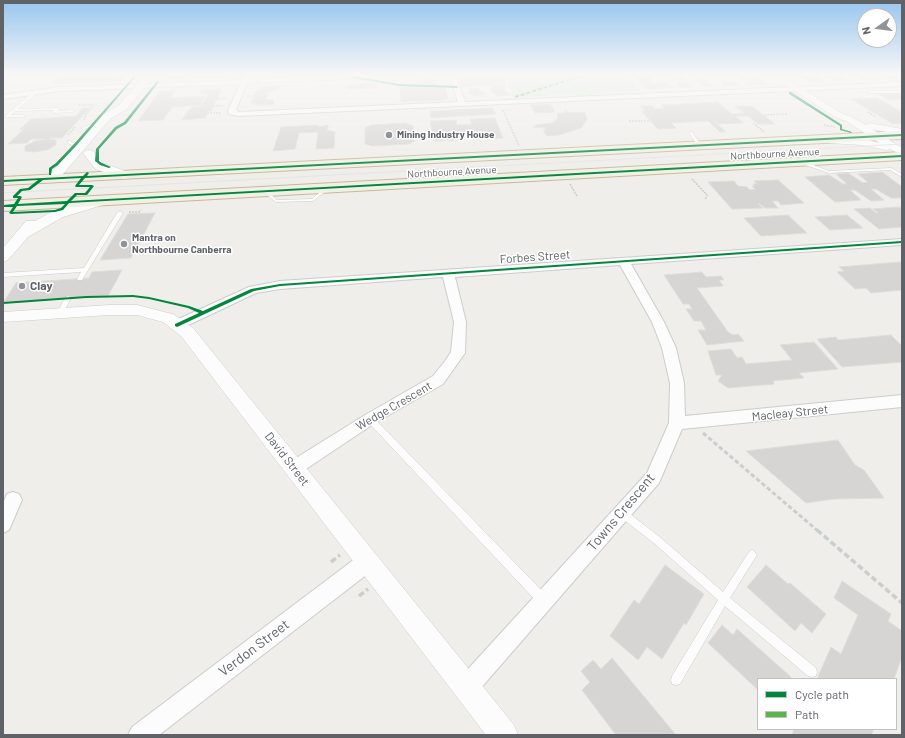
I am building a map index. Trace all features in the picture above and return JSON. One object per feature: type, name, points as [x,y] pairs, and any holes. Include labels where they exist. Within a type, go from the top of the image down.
[{"type":"highway","name":"Northbourne Avenue","points":[[55,185],[101,201],[801,162],[891,148],[902,133]]},
{"type":"highway","name":"Northbourne Avenue","points":[[3,206],[31,205],[55,185],[124,175],[824,139],[891,148]]},
{"type":"highway","points":[[7,182],[33,186],[55,185]]},
{"type":"main road","points":[[84,150],[106,117],[121,108]]},
{"type":"main road","points":[[3,257],[22,234],[55,185],[84,150],[119,116],[122,108]]},
{"type":"main road","points":[[84,150],[99,166],[124,175]]},
{"type":"main road","points":[[7,182],[50,172],[55,185]]},
{"type":"main road","points":[[22,234],[58,214],[101,201]]},
{"type":"main road","points":[[3,237],[31,205]]},
{"type":"street","points":[[233,108],[234,113],[350,108]]},
{"type":"street","points":[[830,108],[891,148]]},
{"type":"street","points":[[824,139],[844,130],[843,118]]},
{"type":"street","points":[[843,118],[873,127],[902,133]]},
{"type":"street","points":[[802,140],[850,141],[891,148]]},
{"type":"street","name":"Forbes Street","points":[[177,325],[254,290],[280,285],[902,242]]},
{"type":"street","name":"Towns Crescent","points":[[466,688],[653,478],[677,423],[677,383],[669,348],[658,322],[623,261]]},
{"type":"street","name":"Wedge Crescent","points":[[294,468],[370,419],[438,380],[458,353],[460,322],[448,273]]},
{"type":"street","name":"David Street","points":[[3,317],[109,310],[137,310],[168,318],[187,332],[504,735]]},
{"type":"street","name":"Macleay Street","points":[[677,423],[902,402]]},
{"type":"street","points":[[3,524],[13,500]]},
{"type":"street","name":"Verdon Street","points":[[140,735],[367,562]]},
{"type":"lane","points":[[5,116],[14,110],[58,109],[54,112],[73,112]]},
{"type":"lane","points":[[5,116],[23,116]]},
{"type":"lane","points":[[82,128],[103,121]]},
{"type":"lane","points":[[691,133],[699,145]]},
{"type":"lane","points":[[69,142],[84,150]]},
{"type":"lane","points":[[801,162],[822,171],[829,172],[891,169],[902,176]]},
{"type":"lane","points":[[80,279],[120,213]]},
{"type":"lane","points":[[3,275],[86,270]]},
{"type":"lane","points":[[60,313],[68,298]]},
{"type":"lane","points":[[370,419],[544,601]]},
{"type":"lane","points":[[622,513],[658,541],[724,599],[812,672]]},
{"type":"lane","points":[[676,680],[752,555]]},
{"type":"path","points":[[503,108],[521,148]]},
{"type":"path","points":[[207,113],[221,113]]},
{"type":"path","points":[[764,115],[787,114]]},
{"type":"path","points":[[828,118],[841,126],[841,129],[844,130]]},
{"type":"path","points":[[629,121],[650,120]]},
{"type":"path","points":[[754,123],[765,132]]},
{"type":"path","points":[[689,175],[707,195],[705,200]]},
{"type":"path","points":[[569,182],[577,196]]},
{"type":"path","points":[[697,428],[902,603]]},
{"type":"building","points":[[83,108],[90,108],[62,138],[50,138],[49,139],[56,140],[56,145],[47,150],[34,152],[25,151],[25,146],[35,141],[46,139],[31,139],[27,143],[8,144],[24,129],[19,130],[31,119],[76,116]]},
{"type":"building","points":[[147,108],[171,108],[163,120],[138,121]]},
{"type":"building","points":[[190,108],[212,108],[205,118],[182,120]]},
{"type":"building","points":[[492,108],[496,114],[431,118],[430,111]]},
{"type":"building","points":[[532,108],[553,108],[555,112],[535,113]]},
{"type":"building","points":[[643,108],[726,108],[732,114],[744,113],[738,108],[755,108],[775,124],[758,124],[748,116],[736,117],[744,123],[719,124],[713,120],[726,132],[720,132],[708,121],[671,123],[676,128],[658,129],[641,111],[645,111]]},
{"type":"building","points":[[867,108],[896,108],[902,112],[902,123],[893,124]]},
{"type":"building","points":[[565,110],[569,113],[585,112],[587,120],[581,128],[559,135],[547,136],[543,130],[546,130],[545,128],[533,127],[536,125],[552,123],[557,119],[558,113],[565,113]]},
{"type":"building","points":[[495,118],[503,138],[477,139],[475,133],[460,134],[461,140],[434,141],[430,121],[456,120],[457,125],[472,124],[470,119]]},
{"type":"building","name":"Mining Industry House","points":[[405,123],[413,126],[415,141],[409,144],[373,146],[365,144],[365,128],[371,125]]},
{"type":"building","points":[[318,125],[318,127],[328,125],[328,129],[326,130],[335,132],[334,148],[316,149],[318,132],[299,133],[295,149],[273,151],[281,127]]},
{"type":"building","points":[[882,172],[902,187],[902,198],[891,198],[876,189],[871,189],[884,200],[871,201],[855,190],[850,190],[861,200],[835,202],[805,177],[829,175],[843,184],[847,184],[836,174],[848,173],[863,183],[868,182],[858,174]]},
{"type":"building","points":[[778,180],[804,203],[781,205],[778,201],[772,201],[778,208],[765,208],[758,204],[763,208],[732,209],[708,182],[734,181],[738,186],[747,187],[750,190],[755,189],[752,186],[755,186],[753,184],[757,184],[754,181]]},
{"type":"building","points":[[902,207],[902,227],[879,229],[854,209],[870,208],[876,213],[879,213],[873,209]]},
{"type":"building","name":"Mantra on Northbourne Canberra","points":[[155,213],[131,258],[100,260],[128,214]]},
{"type":"building","points":[[788,215],[807,233],[761,236],[744,218]]},
{"type":"building","points":[[847,215],[863,228],[830,230],[815,217]]},
{"type":"building","points":[[902,263],[902,290],[871,293],[866,288],[855,289],[837,272],[844,271],[839,267]]},
{"type":"building","points":[[122,270],[108,296],[3,303],[16,283],[89,278],[92,272]]},
{"type":"building","points":[[702,272],[706,277],[721,276],[724,280],[719,280],[723,286],[697,288],[728,332],[733,335],[738,334],[744,341],[707,345],[698,330],[706,330],[701,321],[694,321],[686,309],[692,309],[689,304],[683,304],[664,275]]},
{"type":"building","points":[[891,335],[902,346],[902,362],[842,367],[817,339],[836,337],[838,340]]},
{"type":"building","points":[[814,342],[838,369],[799,373],[804,378],[773,381],[774,384],[728,388],[718,381],[722,375],[716,375],[708,351],[731,349],[737,358],[742,357],[746,364],[792,360],[780,345]]},
{"type":"building","points":[[838,440],[855,465],[864,470],[884,498],[834,499],[806,503],[746,451]]},
{"type":"building","points":[[665,565],[704,594],[686,625],[684,623],[662,659],[647,647],[638,660],[610,636],[634,600],[639,604]]},
{"type":"building","points":[[766,565],[788,584],[790,583],[826,614],[812,633],[801,623],[795,631],[747,587]]},
{"type":"building","points":[[842,581],[891,614],[888,621],[902,631],[902,657],[894,678],[817,678],[831,647],[841,654],[858,615],[834,598]]},
{"type":"building","points":[[722,625],[733,635],[737,629],[791,677],[757,678],[757,689],[708,643]]},
{"type":"building","points":[[612,658],[676,735],[616,735],[582,690],[590,682],[581,671],[593,660],[601,669]]},
{"type":"building","points":[[794,730],[874,730],[871,735],[792,735]]},
{"type":"tram line","points":[[3,193],[902,144]]},
{"type":"cycle path","points":[[50,174],[50,169],[57,164],[75,145],[107,108]]},
{"type":"cycle path","points":[[109,167],[97,161],[98,149],[116,128],[125,123],[137,108]]},
{"type":"cycle path","points":[[814,108],[841,126],[841,129],[851,132]]},
{"type":"cycle path","points":[[3,181],[902,135]]},
{"type":"cycle path","points":[[3,206],[902,156]]},
{"type":"cycle path","points":[[42,179],[29,189],[21,190],[14,197],[20,197],[11,213],[55,211],[62,209],[76,194],[86,194],[92,186],[77,186],[87,173]]},
{"type":"cycle path","points":[[177,325],[253,290],[280,285],[902,242]]},
{"type":"cycle path","points":[[3,303],[86,297],[133,296],[189,307],[203,313]]},
{"type":"place","name":"Mining Industry House","points":[[389,135]]},
{"type":"place","name":"Mantra on Northbourne Canberra","points":[[124,244]]},
{"type":"place","name":"Clay","points":[[22,286]]}]
